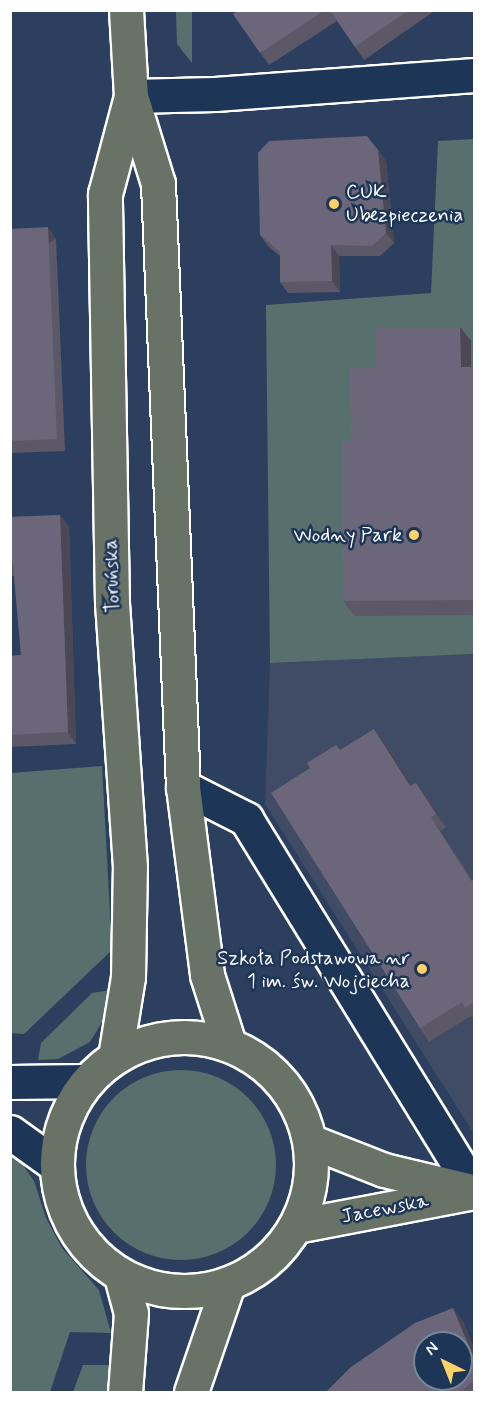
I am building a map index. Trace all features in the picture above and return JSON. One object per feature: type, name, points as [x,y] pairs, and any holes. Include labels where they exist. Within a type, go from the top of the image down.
[{"type":"main road","name":"Toruńska","points":[[126,10],[131,96],[158,184],[183,787],[207,975],[229,1044]]},
{"type":"main road","name":"Toruńska","points":[[115,1057],[128,977],[130,867],[112,603],[105,194],[131,96]]},
{"type":"main road","points":[[204,1038],[229,1044],[266,1066],[295,1099],[310,1141],[308,1195],[296,1226],[278,1251],[255,1270],[228,1284],[200,1291],[171,1292],[121,1276],[99,1260],[68,1218],[59,1192],[56,1165],[64,1121],[86,1081],[115,1057],[157,1039],[204,1038]]},
{"type":"main road","name":"Jacewska","points":[[310,1141],[384,1170],[474,1191]]},
{"type":"main road","name":"Jacewska","points":[[296,1226],[474,1191]]},
{"type":"main road","points":[[121,1276],[131,1313],[125,1392]]},
{"type":"main road","points":[[191,1392],[228,1284]]},
{"type":"street","points":[[131,96],[214,94],[474,75]]},
{"type":"street","points":[[183,787],[246,819],[474,1191]]},
{"type":"street","points":[[10,1082],[86,1081]]},
{"type":"street","points":[[10,1132],[56,1165]]},
{"type":"shaded area","name":"Szkoła Podstawowa nr 1 im. św. Wojciecha","points":[[474,654],[474,1134],[265,804],[270,663]]},
{"type":"green space","points":[[176,11],[192,11],[192,63],[177,44]]},
{"type":"green space","points":[[474,139],[474,654],[270,663],[266,305],[431,293],[438,141]]},
{"type":"green space","points":[[102,766],[112,950],[24,1034],[11,1033],[11,773]]},
{"type":"green space","points":[[111,990],[105,1017],[90,1042],[58,1059],[38,1060],[41,1043],[92,993]]},
{"type":"green space","points":[[181,1070],[208,1074],[226,1081],[248,1098],[265,1120],[272,1138],[276,1165],[272,1192],[265,1210],[248,1232],[226,1249],[208,1256],[181,1260],[154,1256],[136,1249],[114,1232],[97,1210],[90,1192],[86,1165],[90,1138],[97,1120],[114,1098],[136,1081],[154,1074]]},
{"type":"green space","points":[[11,1148],[34,1181],[46,1218],[62,1248],[99,1290],[111,1333],[70,1332],[50,1392],[11,1392]]},
{"type":"green space","points":[[83,1365],[111,1365],[108,1392],[73,1392]]},
{"type":"building","points":[[239,10],[325,10],[260,53],[233,14]]},
{"type":"building","points":[[330,10],[409,10],[355,47]]},
{"type":"building","name":"CUK Ubezpieczenia","points":[[367,136],[378,150],[386,233],[372,246],[331,245],[332,281],[280,282],[280,252],[260,235],[258,153],[269,141]]},
{"type":"building","points":[[48,227],[57,439],[10,441],[10,229]]},
{"type":"building","name":"Wodny Park","points":[[460,327],[461,367],[474,367],[474,600],[343,601],[342,441],[351,441],[350,367],[376,367],[376,328]]},
{"type":"building","points":[[60,515],[68,732],[10,735],[10,656],[21,655],[13,564],[10,564],[10,517]]},
{"type":"building","points":[[374,729],[410,786],[416,783],[436,814],[431,817],[471,881],[474,879],[474,1002],[465,1008],[462,1002],[420,1028],[271,793],[310,768],[307,763],[336,745],[340,750]]},
{"type":"building","points":[[453,1308],[462,1331],[413,1331],[413,1391],[461,1392],[326,1392],[351,1367],[415,1323]]},
{"type":"building","points":[[473,1357],[474,1359],[473,1381]]},
{"type":"place","name":"CUK Ubezpieczenia","points":[[334,204]]},
{"type":"place","name":"Wodny Park","points":[[414,535]]},
{"type":"place","name":"Szkoła Podstawowa nr 1 im. św. Wojciecha","points":[[422,969]]}]
